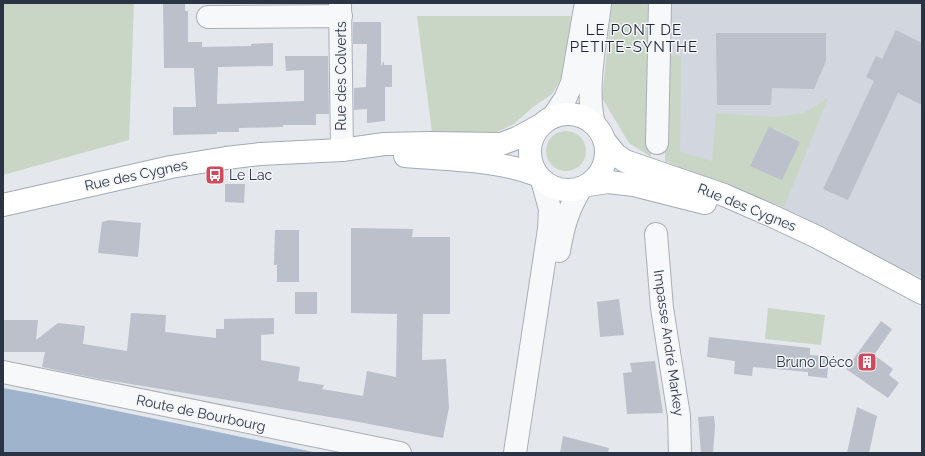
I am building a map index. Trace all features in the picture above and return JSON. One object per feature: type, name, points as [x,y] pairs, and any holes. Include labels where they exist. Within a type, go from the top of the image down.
[{"type":"main road","points":[[562,114],[582,116],[599,132],[606,152],[604,164],[597,177],[584,186],[572,190],[560,190],[552,187],[539,178],[530,162],[529,147],[532,136],[547,120],[562,114]]},
{"type":"main road","name":"Rue des Cygnes","points":[[3,205],[136,174],[194,163],[260,154],[342,150],[374,144],[397,143],[501,144],[517,138],[547,120]]},
{"type":"main road","name":"Rue des Cygnes","points":[[599,132],[616,155],[625,161],[724,195],[770,215],[817,237],[922,292]]},
{"type":"main road","name":"Rue des Cygnes","points":[[342,150],[497,164],[517,168],[539,178]]},
{"type":"main road","name":"Rue des Cygnes","points":[[584,186],[608,182],[625,183],[696,200],[802,238],[891,275]]},
{"type":"street","points":[[547,120],[565,99],[572,83],[586,3]]},
{"type":"street","points":[[599,132],[590,101],[590,87],[600,3]]},
{"type":"street","points":[[657,142],[660,3]]},
{"type":"street","points":[[208,17],[340,9]]},
{"type":"street","name":"Rue des Colverts","points":[[340,9],[342,150]]},
{"type":"street","points":[[515,453],[549,222],[548,203],[539,178]]},
{"type":"street","points":[[519,429],[548,311],[565,222],[568,212],[584,186]]},
{"type":"street","name":"Impasse André Markey","points":[[656,234],[662,308],[679,416],[680,453]]},
{"type":"street","name":"Route de Bourbourg","points":[[3,372],[400,453]]},
{"type":"shaded area","points":[[669,3],[922,3],[922,278],[665,161]]},
{"type":"green space","points":[[3,3],[134,3],[129,140],[3,175]]},
{"type":"green space","points":[[612,3],[649,3],[651,157],[629,143],[602,98]]},
{"type":"green space","points":[[417,16],[571,16],[563,75],[552,94],[533,107],[514,124],[492,134],[432,132]]},
{"type":"green space","points":[[669,55],[681,56],[680,152],[712,161],[716,113],[776,117],[803,113],[828,98],[784,207],[665,161]]},
{"type":"green space","points":[[570,131],[577,134],[583,140],[586,151],[585,159],[577,168],[570,171],[562,171],[555,168],[547,159],[546,147],[549,140],[558,132]]},
{"type":"green space","points":[[768,308],[825,315],[821,345],[765,339]]},
{"type":"water","points":[[3,388],[36,394],[318,453],[3,453]]},
{"type":"building","points":[[163,3],[185,3],[185,11],[188,11],[188,42],[202,42],[202,47],[251,46],[251,44],[273,43],[273,66],[218,67],[217,104],[304,101],[304,70],[286,71],[285,56],[328,56],[329,114],[316,114],[316,125],[283,125],[283,127],[239,128],[239,132],[173,135],[173,107],[196,107],[194,68],[164,68]]},
{"type":"building","points":[[353,22],[381,22],[381,66],[384,61],[384,65],[392,65],[392,87],[385,87],[385,121],[367,123],[367,109],[354,110],[354,88],[367,87],[367,44],[353,44]]},
{"type":"building","points":[[896,30],[922,43],[922,105],[898,93],[848,200],[823,189],[874,81],[866,77],[876,56],[882,59]]},
{"type":"building","points":[[716,33],[826,33],[826,61],[814,89],[772,88],[771,105],[717,105]]},
{"type":"building","points":[[769,127],[800,142],[782,180],[750,166]]},
{"type":"building","points":[[225,184],[245,184],[244,203],[225,202]]},
{"type":"building","points":[[109,220],[141,223],[138,257],[98,253],[102,222]]},
{"type":"building","points":[[351,228],[413,229],[412,237],[450,237],[450,314],[423,314],[422,360],[446,359],[449,408],[443,438],[348,420],[100,379],[42,367],[45,352],[4,352],[4,320],[38,320],[36,340],[58,323],[85,326],[83,344],[127,351],[131,313],[166,315],[165,332],[216,338],[216,329],[224,329],[224,319],[274,318],[274,334],[261,335],[261,360],[300,367],[298,381],[324,385],[322,389],[363,396],[367,371],[396,377],[397,314],[351,313]]},
{"type":"building","points":[[275,230],[299,230],[299,282],[277,282],[277,265],[274,265]]},
{"type":"building","points":[[295,292],[317,292],[317,314],[295,314]]},
{"type":"building","points":[[619,299],[624,335],[600,337],[597,302]]},
{"type":"building","name":"Bruno Déco","points":[[881,321],[892,329],[874,355],[893,369],[889,375],[899,383],[888,398],[846,369]]},
{"type":"building","points":[[709,337],[810,348],[810,355],[829,356],[827,378],[808,376],[808,372],[753,367],[752,376],[734,374],[735,361],[707,357]]},
{"type":"building","points":[[655,361],[663,413],[627,414],[623,373],[632,372],[630,363]]},
{"type":"building","points":[[857,407],[877,416],[869,453],[847,453]]},
{"type":"building","points":[[714,416],[715,426],[713,453],[701,453],[698,417]]},
{"type":"building","points":[[563,436],[609,448],[608,453],[560,453]]},
{"type":"place","name":"Le Lac","points":[[215,175]]},
{"type":"place","name":"Bruno Déco","points":[[867,362]]},
{"type":"district","name":"LE PONT DE PETITE-SYNTHE","points":[[634,38]]}]
